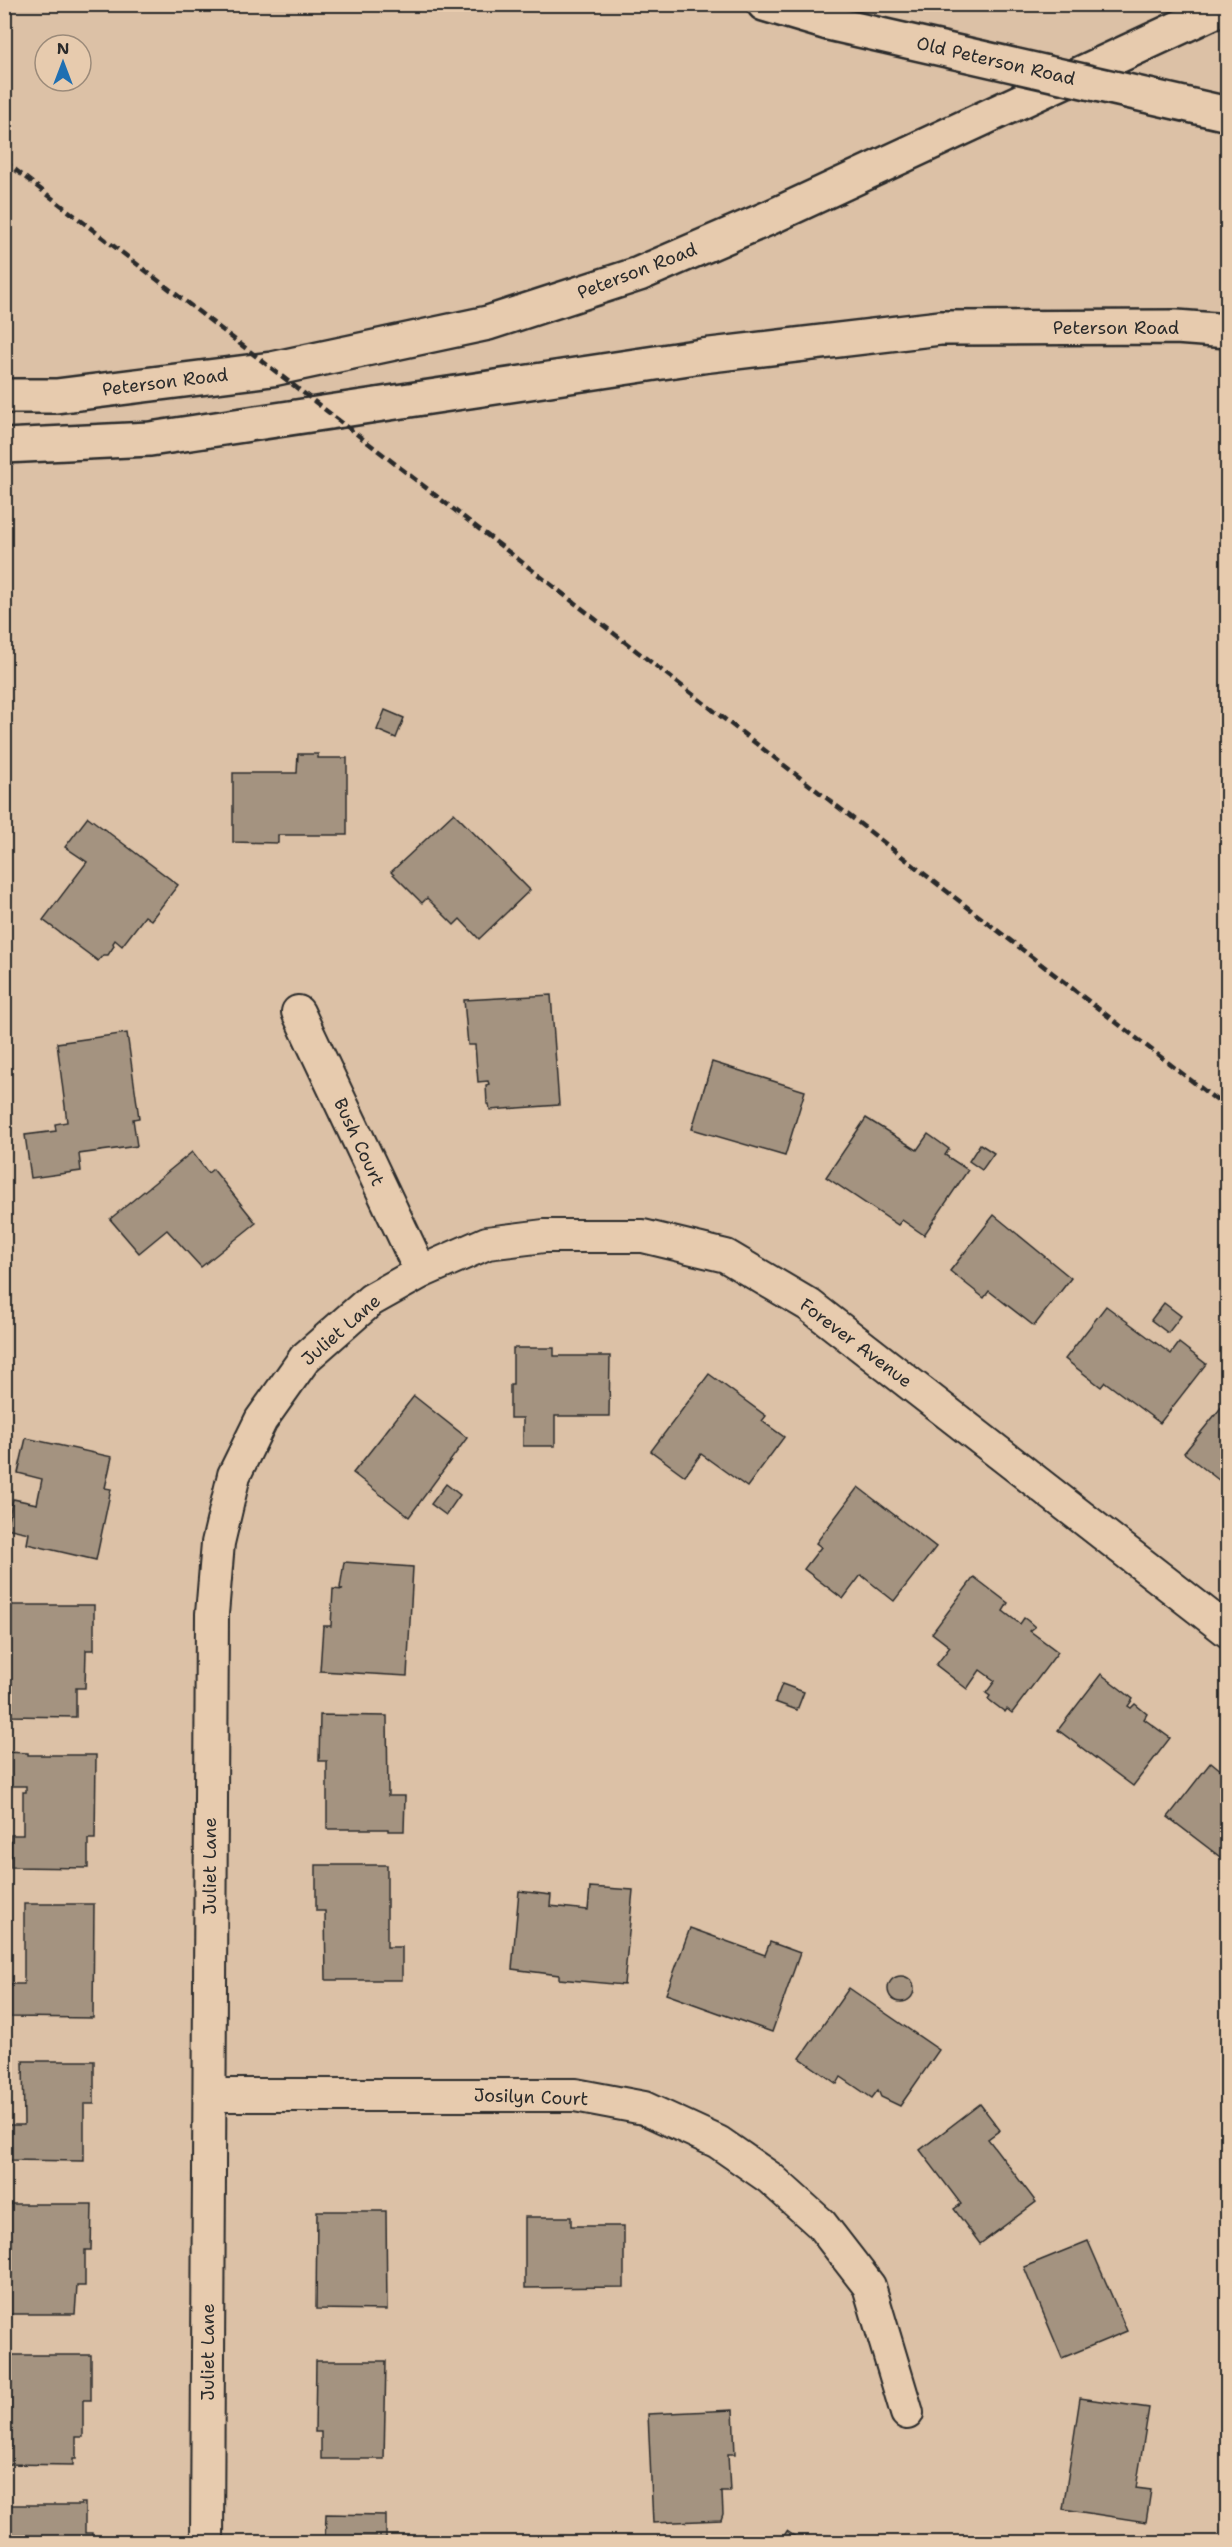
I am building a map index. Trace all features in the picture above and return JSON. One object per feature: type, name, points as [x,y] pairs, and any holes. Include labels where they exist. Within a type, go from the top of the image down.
[{"type":"main road","name":"Old Peterson Road","points":[[764,4],[828,22],[1227,114]]},
{"type":"main road","name":"Peterson Road","points":[[4,396],[56,396],[272,369],[488,323],[639,274],[771,217],[1227,5]]},
{"type":"main road","name":"Peterson Road","points":[[4,446],[150,439],[702,356],[940,328],[1176,327],[1227,331]]},
{"type":"street","name":"Bush Court","points":[[298,1012],[421,1272]]},
{"type":"street","name":"Forever Avenue","points":[[421,1272],[487,1243],[544,1236],[643,1236],[726,1256],[809,1305],[1227,1631]]},
{"type":"street","name":"Juliet Lane","points":[[207,2542],[212,1614],[218,1543],[234,1475],[261,1420],[305,1358],[371,1300],[421,1272]]},
{"type":"street","name":"Josilyn Court","points":[[210,2095],[575,2095],[644,2108],[717,2142],[770,2178],[821,2224],[869,2286],[907,2413]]},
{"type":"building","points":[[385,710],[404,718],[396,738],[377,730]]},
{"type":"building","points":[[298,754],[318,754],[318,758],[347,758],[347,835],[278,835],[278,843],[233,842],[233,773],[297,773]]},
{"type":"building","points":[[454,813],[530,890],[479,939],[460,919],[454,925],[427,898],[422,903],[391,872]]},
{"type":"building","points":[[88,817],[178,885],[151,920],[145,916],[122,946],[115,940],[108,955],[103,955],[98,961],[43,920],[87,862],[65,847]]},
{"type":"building","points":[[551,995],[559,1105],[490,1110],[487,1104],[486,1085],[489,1084],[488,1081],[478,1082],[475,1045],[468,1045],[464,1000]]},
{"type":"building","points":[[127,1033],[139,1118],[133,1119],[137,1146],[79,1154],[81,1171],[31,1178],[25,1135],[56,1131],[55,1124],[67,1122],[57,1043]]},
{"type":"building","points":[[712,1062],[805,1091],[785,1156],[692,1129]]},
{"type":"building","points":[[866,1118],[917,1150],[928,1134],[949,1149],[945,1155],[968,1170],[924,1235],[902,1220],[898,1225],[826,1177]]},
{"type":"building","points":[[980,1144],[994,1153],[982,1170],[969,1161]]},
{"type":"building","points":[[192,1152],[208,1173],[213,1169],[256,1223],[201,1267],[167,1230],[139,1253],[110,1219]]},
{"type":"building","points":[[994,1215],[1071,1278],[1034,1326],[989,1291],[984,1298],[950,1271]]},
{"type":"building","points":[[1164,1303],[1181,1316],[1168,1333],[1151,1320]]},
{"type":"building","points":[[1106,1306],[1171,1354],[1179,1343],[1206,1364],[1160,1423],[1105,1382],[1101,1387],[1065,1359]]},
{"type":"building","points":[[513,1348],[554,1348],[554,1356],[610,1356],[609,1416],[555,1416],[555,1446],[523,1446],[523,1418],[510,1418]]},
{"type":"building","points":[[709,1374],[766,1416],[762,1421],[784,1437],[747,1487],[701,1454],[685,1476],[651,1451]]},
{"type":"building","points":[[414,1396],[467,1438],[409,1517],[353,1473]]},
{"type":"building","points":[[1228,1399],[1228,1477],[1224,1474],[1220,1481],[1184,1453]]},
{"type":"building","points":[[26,1438],[112,1457],[105,1488],[111,1489],[96,1560],[27,1544],[29,1533],[6,1528],[13,1499],[37,1504],[42,1479],[18,1473]]},
{"type":"building","points":[[446,1484],[460,1495],[446,1515],[431,1504]]},
{"type":"building","points":[[858,1487],[936,1547],[894,1601],[861,1575],[843,1599],[804,1569],[821,1547],[816,1543]]},
{"type":"building","points":[[344,1562],[413,1567],[407,1676],[320,1671],[323,1626],[331,1626],[333,1589],[343,1590],[340,1588]]},
{"type":"building","points":[[974,1577],[1008,1603],[1003,1611],[1020,1624],[1024,1618],[1027,1620],[1035,1627],[1030,1631],[1058,1652],[1012,1713],[1007,1709],[1005,1712],[988,1699],[990,1696],[986,1693],[995,1681],[980,1670],[967,1689],[936,1665],[950,1647],[932,1633]]},
{"type":"building","points":[[7,1605],[94,1605],[94,1650],[86,1650],[85,1688],[76,1688],[76,1717],[7,1716],[4,1618],[7,1618]]},
{"type":"building","points":[[1101,1674],[1133,1699],[1128,1706],[1131,1708],[1135,1704],[1147,1714],[1144,1719],[1170,1738],[1133,1786],[1058,1730]]},
{"type":"building","points":[[782,1684],[804,1692],[797,1710],[775,1702]]},
{"type":"building","points":[[320,1715],[387,1716],[388,1796],[405,1796],[404,1831],[327,1829],[327,1761],[319,1761]]},
{"type":"building","points":[[4,1752],[28,1753],[28,1755],[96,1755],[95,1839],[88,1839],[88,1868],[11,1867],[11,1835],[23,1835],[23,1792],[26,1792],[26,1786],[4,1786]]},
{"type":"building","points":[[1211,1762],[1228,1776],[1228,1863],[1168,1817]]},
{"type":"building","points":[[316,1865],[387,1865],[387,1947],[402,1947],[402,1980],[326,1980],[325,1911],[316,1911]]},
{"type":"building","points":[[590,1887],[633,1890],[624,1985],[559,1979],[559,1975],[512,1969],[519,1891],[551,1895],[550,1906],[588,1910]]},
{"type":"building","points":[[24,1904],[94,1904],[93,2018],[10,2017],[10,1984],[24,1984]]},
{"type":"building","points":[[690,1928],[765,1955],[770,1942],[800,1953],[772,2032],[666,1994]]},
{"type":"building","points":[[901,1976],[910,1980],[914,1989],[910,1998],[901,2002],[892,1998],[888,1989],[892,1980]]},
{"type":"building","points":[[849,1988],[939,2050],[900,2106],[881,2097],[878,2090],[872,2098],[841,2077],[837,2084],[800,2058]]},
{"type":"building","points":[[23,2061],[94,2061],[94,2104],[84,2104],[84,2161],[4,2160],[4,2125],[24,2125]]},
{"type":"building","points":[[980,2104],[1000,2130],[988,2139],[1036,2202],[980,2244],[954,2209],[961,2204],[920,2150]]},
{"type":"building","points":[[5,2204],[92,2204],[91,2250],[85,2250],[85,2286],[77,2286],[75,2314],[4,2314]]},
{"type":"building","points":[[317,2211],[386,2211],[387,2310],[316,2309]]},
{"type":"building","points":[[525,2217],[571,2217],[571,2226],[624,2226],[624,2287],[525,2288]]},
{"type":"building","points":[[1088,2241],[1127,2331],[1062,2358],[1024,2267]]},
{"type":"building","points":[[5,2355],[91,2355],[91,2400],[83,2400],[83,2437],[76,2437],[76,2459],[73,2459],[73,2465],[4,2464]]},
{"type":"building","points":[[316,2361],[386,2361],[384,2459],[321,2459],[321,2432],[315,2432]]},
{"type":"building","points":[[1080,2398],[1149,2408],[1136,2488],[1151,2490],[1146,2522],[1063,2509]]},
{"type":"building","points":[[733,2410],[735,2454],[728,2454],[730,2492],[720,2492],[722,2493],[723,2514],[721,2520],[653,2523],[648,2414]]},
{"type":"building","points":[[85,2503],[85,2533],[92,2533],[92,2542],[20,2542],[20,2537],[7,2537],[7,2505],[81,2505]]},
{"type":"building","points":[[326,2514],[386,2515],[386,2542],[325,2542]]},
{"type":"building","points":[[787,2531],[803,2542],[780,2542]]},
{"type":"railway","points":[[4,161],[1228,1109]]}]
